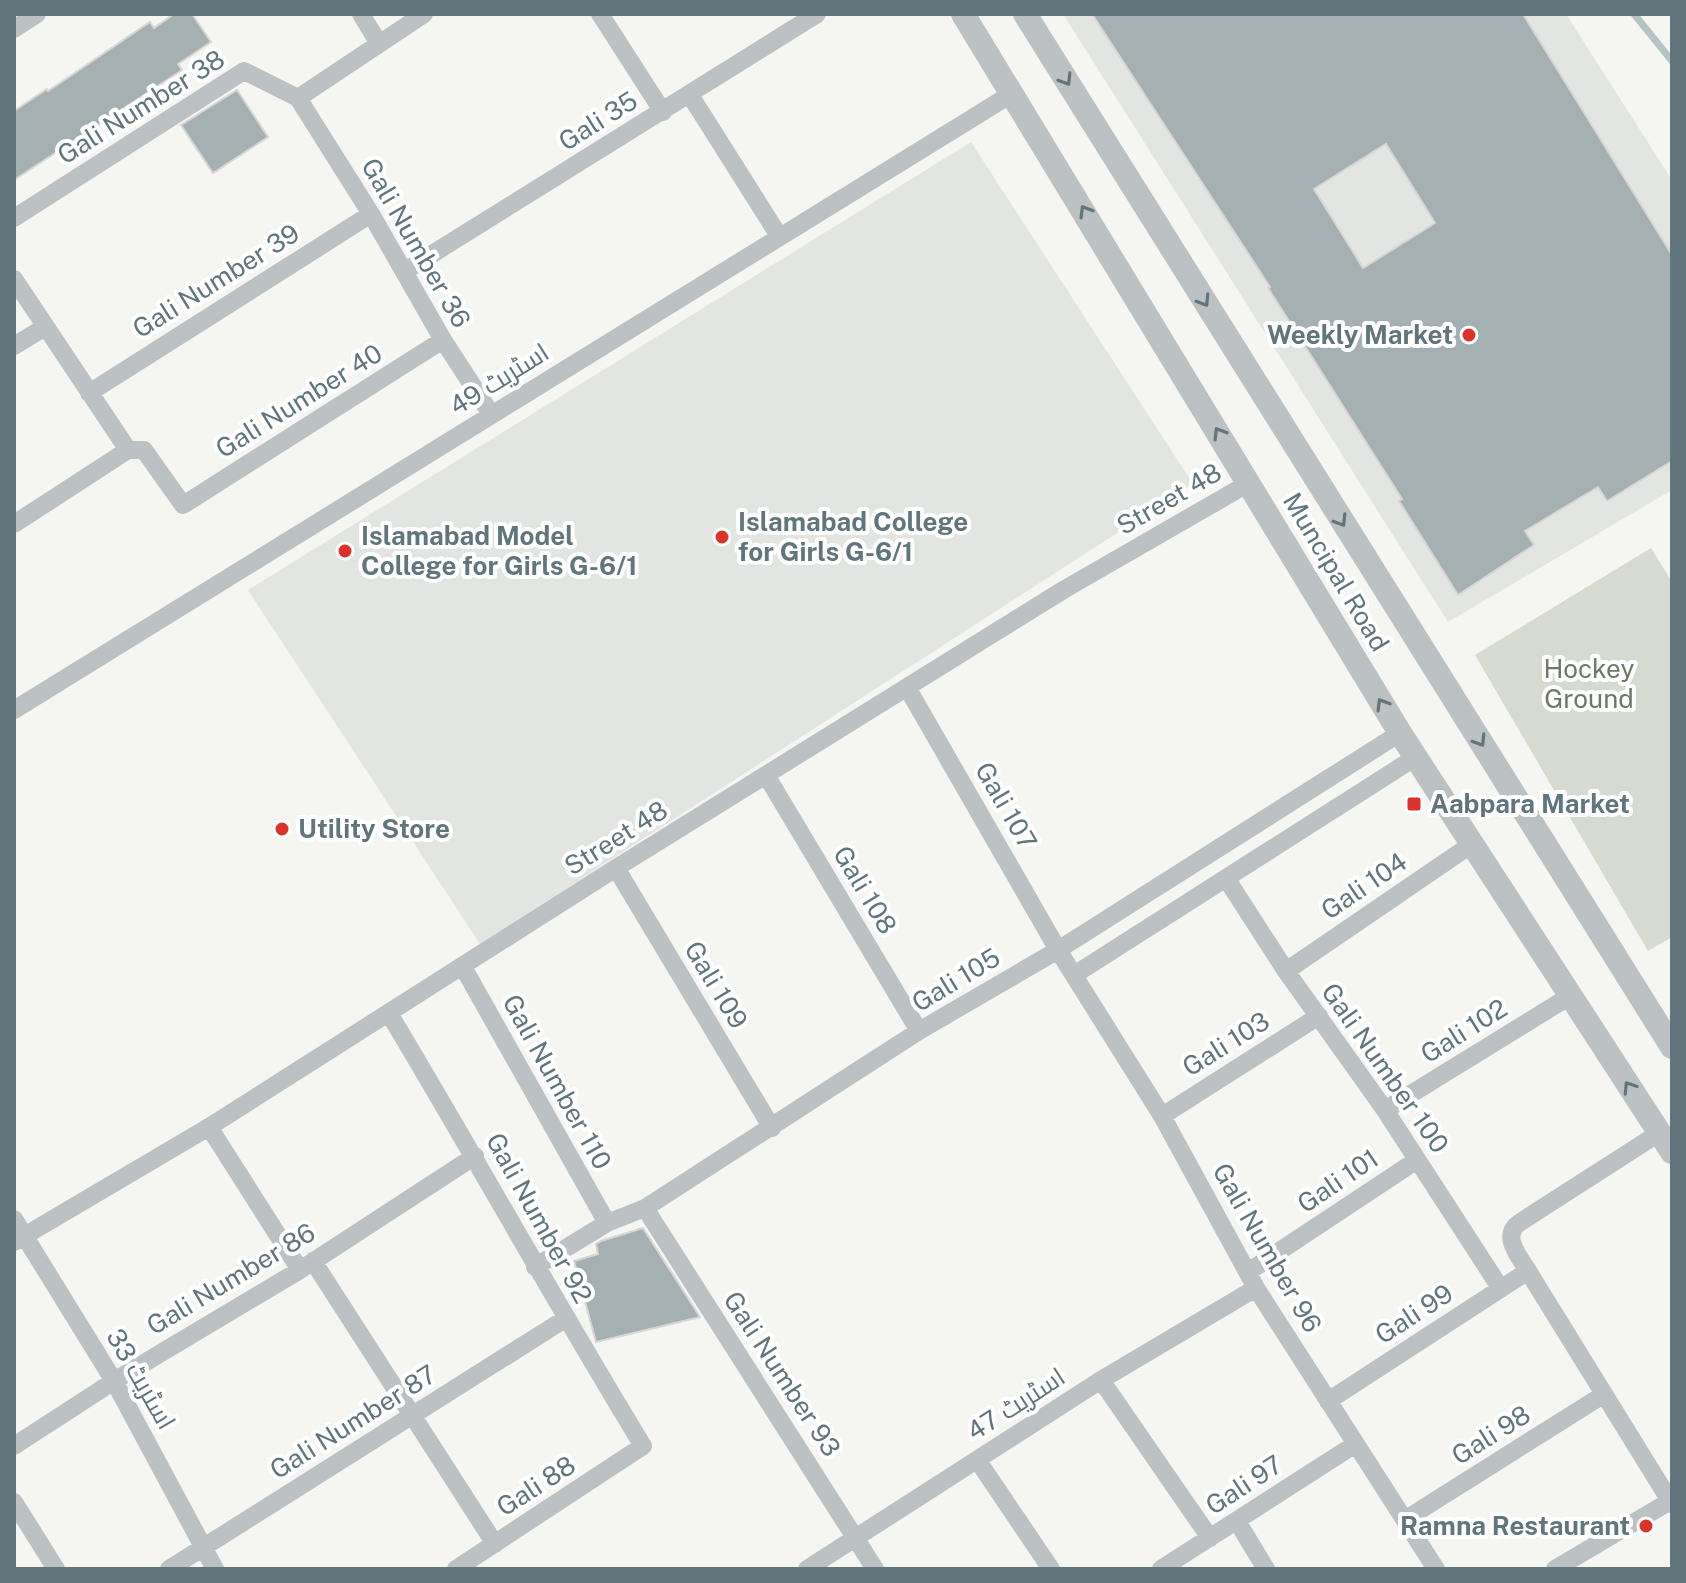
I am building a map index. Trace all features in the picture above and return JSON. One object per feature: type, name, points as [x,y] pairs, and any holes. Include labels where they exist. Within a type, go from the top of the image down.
[{"type":"street","points":[[14,29],[37,14]]},
{"type":"street","points":[[361,14],[378,42]]},
{"type":"street","points":[[298,98],[424,14]]},
{"type":"street","points":[[600,14],[663,112]]},
{"type":"street","name":"Gali 35","points":[[405,271],[817,14]]},
{"type":"street","name":"Muncipal Road","points":[[963,14],[1400,733],[1666,1142]]},
{"type":"street","name":"Muncipal Road","points":[[1025,14],[1672,1047]]},
{"type":"street","name":"Gali Number 38","points":[[14,218],[244,71],[298,98]]},
{"type":"street","name":"اسٹریٹ 49","points":[[14,710],[1013,93]]},
{"type":"street","points":[[690,95],[779,236]]},
{"type":"street","name":"Gali Number 36","points":[[298,98],[491,414]]},
{"type":"street","name":"Gali Number 39","points":[[89,393],[371,214]]},
{"type":"street","points":[[14,279],[128,450],[14,524]]},
{"type":"street","points":[[14,346],[45,327]]},
{"type":"street","name":"Gali Number 40","points":[[128,450],[144,450],[183,505],[443,340]]},
{"type":"street","name":"Street 48","points":[[20,1239],[390,1015],[616,868],[1065,589],[1249,483]]},
{"type":"street","name":"Gali 107","points":[[908,689],[1058,950]]},
{"type":"street","name":"Gali 105","points":[[535,1267],[607,1223],[645,1208],[919,1031],[1058,950],[1400,733]]},
{"type":"street","points":[[1074,975],[1416,757]]},
{"type":"street","name":"Gali 108","points":[[766,775],[919,1031]]},
{"type":"street","name":"Gali 104","points":[[1286,971],[1472,844]]},
{"type":"street","name":"Gali 109","points":[[616,868],[772,1128]]},
{"type":"street","name":"Gali Number 100","points":[[1226,878],[1286,971],[1385,1110],[1501,1289]]},
{"type":"street","name":"Gali Number 96","points":[[1058,950],[1162,1116],[1252,1280],[1354,1445],[1406,1519],[1436,1569]]},
{"type":"street","name":"Gali Number 110","points":[[463,967],[607,1223]]},
{"type":"street","name":"Gali 102","points":[[1385,1110],[1570,996]]},
{"type":"street","name":"Gali Number 92","points":[[390,1015],[475,1156],[565,1319],[643,1446]]},
{"type":"street","name":"Gali 103","points":[[1162,1116],[1319,1016]]},
{"type":"street","points":[[209,1127],[411,1417],[495,1544]]},
{"type":"street","points":[[1555,1569],[1671,1502],[1528,1271],[1510,1235],[1512,1228],[1519,1223],[1666,1142]]},
{"type":"street","name":"Gali Number 86","points":[[14,1446],[475,1156]]},
{"type":"street","name":"Gali 101","points":[[1252,1280],[1417,1160]]},
{"type":"street","name":"Gali Number 93","points":[[645,1208],[875,1569]]},
{"type":"street","name":"اسٹریٹ 33","points":[[14,1219],[20,1239],[114,1381],[215,1569]]},
{"type":"street","name":"Gali 99","points":[[1328,1401],[1528,1271]]},
{"type":"street","name":"اسٹریٹ 47","points":[[807,1569],[978,1461],[1252,1280]]},
{"type":"street","name":"Gali Number 87","points":[[169,1569],[565,1319]]},
{"type":"street","points":[[1101,1380],[1210,1538]]},
{"type":"street","name":"Gali 98","points":[[1406,1519],[1603,1395]]},
{"type":"street","name":"Gali 97","points":[[1161,1569],[1354,1445]]},
{"type":"street","name":"Gali 88","points":[[456,1569],[643,1446]]},
{"type":"street","points":[[978,1461],[1051,1569]]},
{"type":"street","points":[[14,1502],[56,1569]]},
{"type":"street","points":[[1237,1521],[1266,1569]]},
{"type":"shaded area","name":"Weekly Market","points":[[1063,14],[1566,14],[1672,180],[1672,490],[1448,622]]},
{"type":"shaded area","name":"Islamabad College for Girls G-6/1","points":[[971,142],[1193,484],[480,944],[248,590]]},
{"type":"green space","name":"Hockey Ground","points":[[1651,548],[1672,582],[1672,937],[1648,951],[1475,655]]},
{"type":"building","points":[[174,14],[192,14],[211,42],[178,64],[182,70],[14,180],[14,111],[150,22],[154,28]]},
{"type":"building","name":"Weekly Market","points":[[1092,14],[1523,14],[1672,255],[1672,461],[1607,501],[1598,487],[1525,531],[1534,545],[1458,595],[1270,287]],"holes":[[[1386,144],[1435,223],[1363,268],[1314,189]]]},
{"type":"building","points":[[237,90],[268,137],[213,173],[181,125]]},
{"type":"building","points":[[643,1228],[700,1317],[596,1342],[574,1261],[598,1254],[596,1244],[601,1241]]},
{"type":"waterway","points":[[1634,14],[1672,61]]},
{"type":"place","name":"Weekly Market","points":[[1469,335]]},
{"type":"place","name":"Islamabad College for Girls G-6/1","points":[[722,537]]},
{"type":"place","name":"Islamabad Model College for Girls G-6/1","points":[[345,551]]},
{"type":"place","name":"Aabpara Market","points":[[1414,804]]},
{"type":"place","name":"Utility Store","points":[[282,829]]},
{"type":"place","name":"Ramna Restaurant","points":[[1646,1526]]}]
